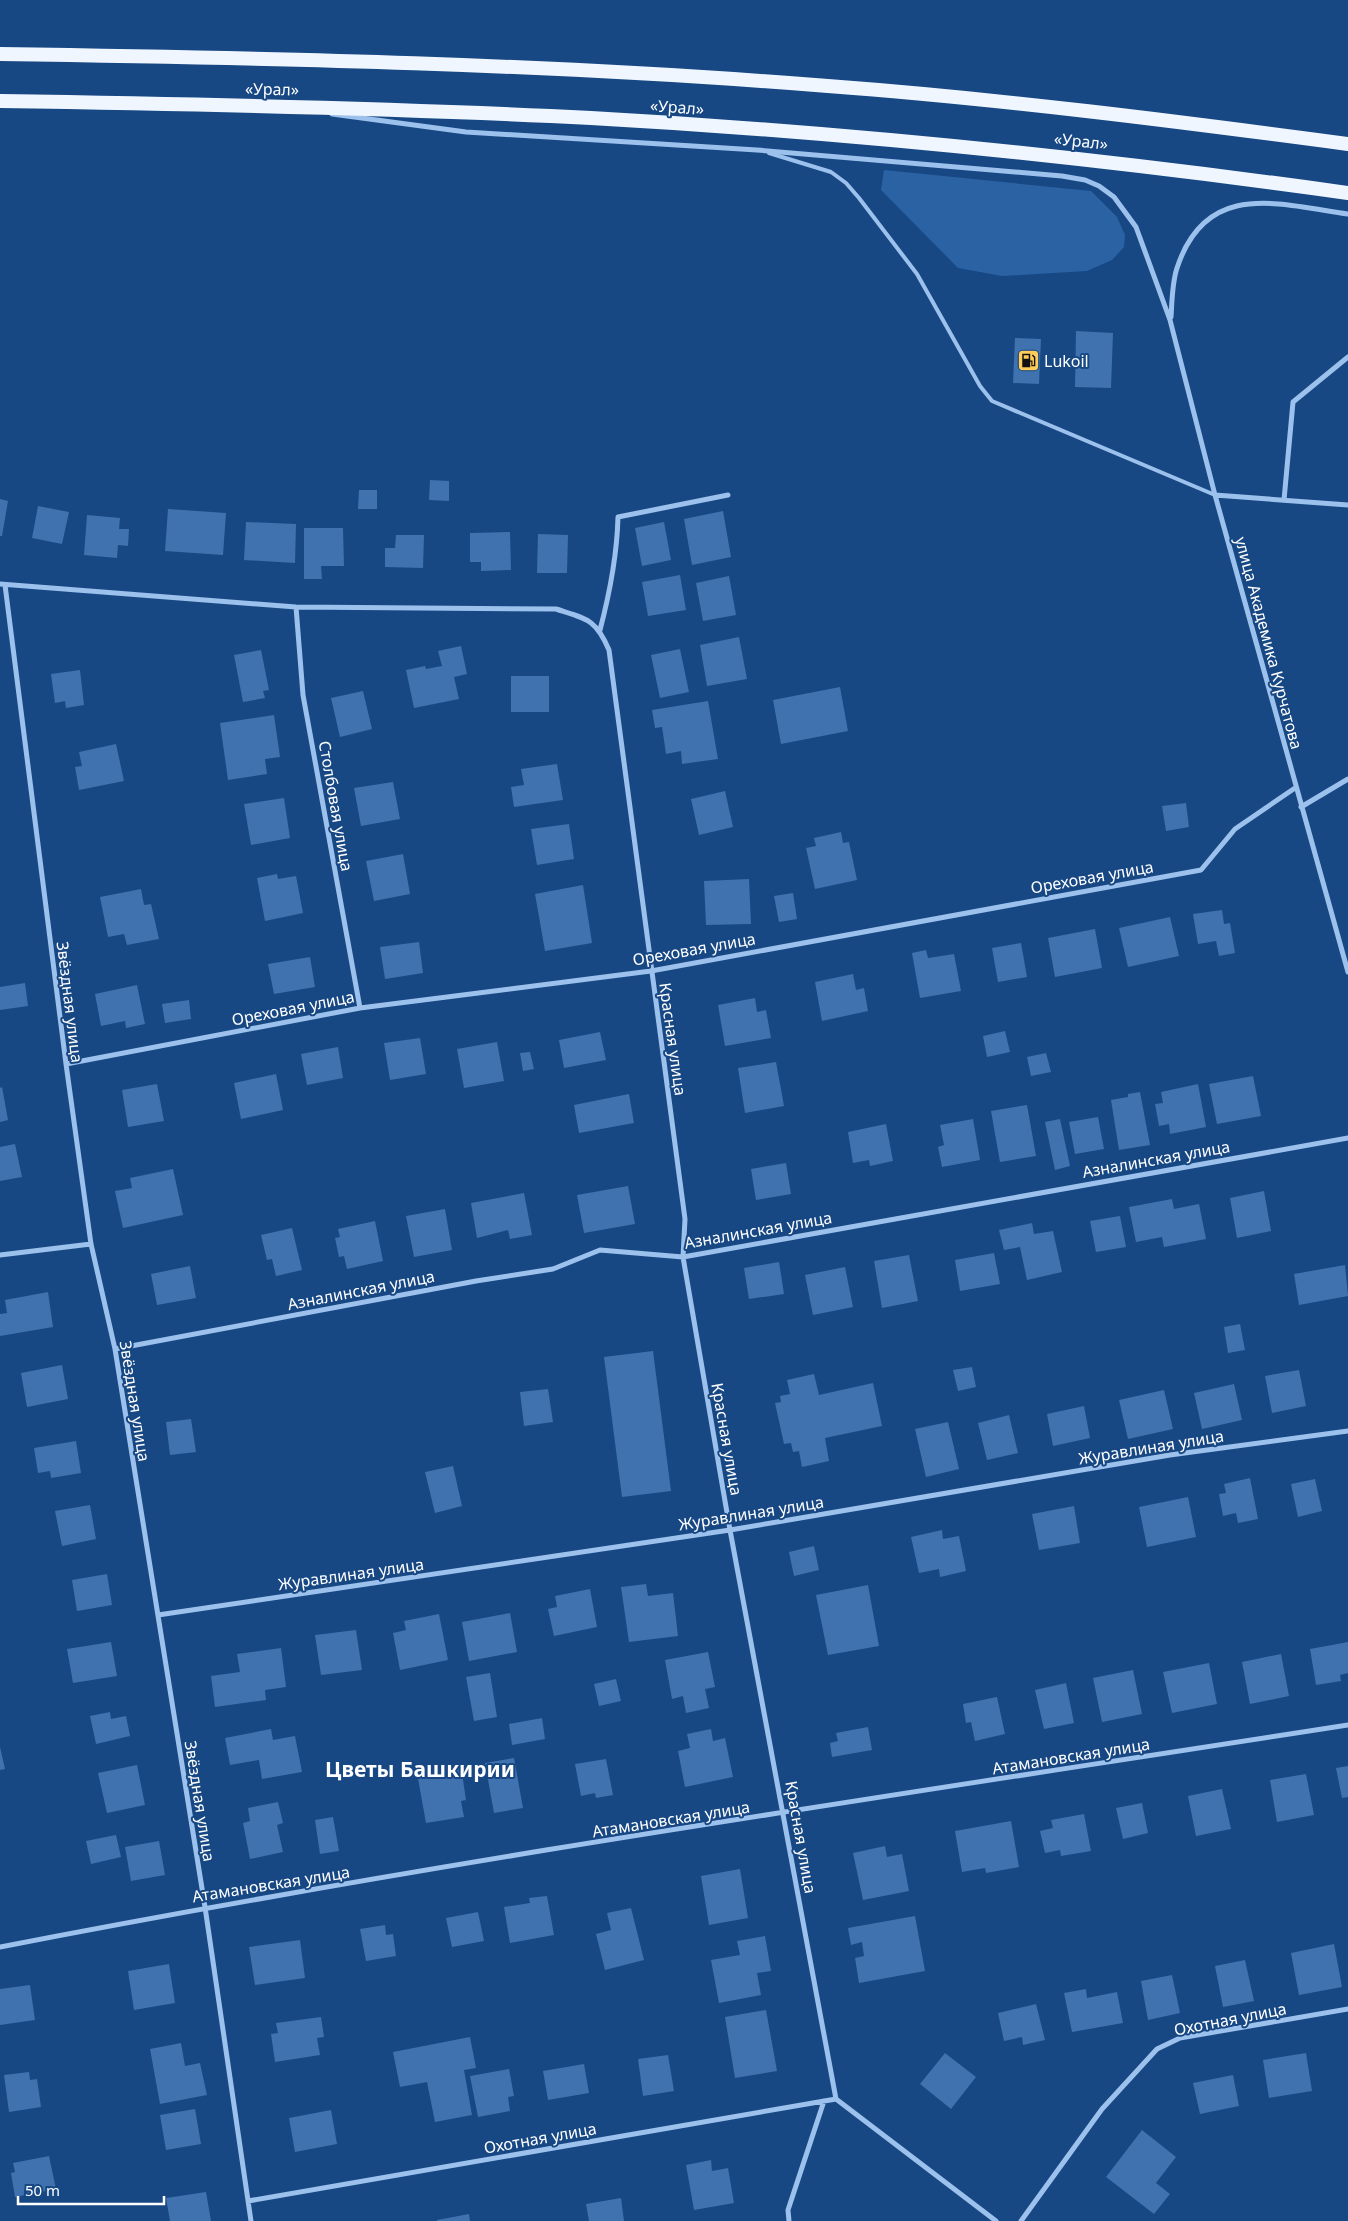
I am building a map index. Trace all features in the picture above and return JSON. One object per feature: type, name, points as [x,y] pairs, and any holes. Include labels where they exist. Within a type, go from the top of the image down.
[{"type":"highway","name":"«Урал»","points":[[0,53],[435,64],[591,70],[829,86],[1097,112],[1348,144]]},
{"type":"highway","name":"«Урал»","points":[[0,101],[274,106],[591,118],[830,135],[1157,167],[1348,193]]},
{"type":"street","name":"улица Академика Курчатова","points":[[274,106],[466,132],[757,150],[1062,176],[1084,180],[1099,186],[1114,197],[1136,226],[1170,320],[1214,495],[1348,972]]},
{"type":"street","points":[[1170,320],[1176,270],[1183,253],[1193,234],[1207,220],[1220,211],[1234,205],[1266,203],[1348,214]]},
{"type":"street","points":[[1284,500],[1293,402],[1348,357]]},
{"type":"street","points":[[2,584],[296,606],[556,609],[584,618],[600,630],[613,580],[618,517],[728,495]]},
{"type":"street","points":[[1214,495],[1348,505]]},
{"type":"street","name":"Звёздная улица","points":[[2,584],[91,1244],[115,1349],[205,1907],[251,2221]]},
{"type":"street","name":"Столбовая улица","points":[[296,606],[303,695],[360,1008]]},
{"type":"street","name":"Красная улица","points":[[600,630],[609,650],[685,1220],[683,1257],[730,1530],[836,2099]]},
{"type":"street","points":[[1301,807],[1348,779]]},
{"type":"street","name":"Ореховая улица","points":[[66,1064],[360,1008],[651,971],[1201,870],[1235,829],[1295,788]]},
{"type":"street","name":"Азналинская улица","points":[[115,1349],[476,1281],[553,1269],[600,1250],[683,1257],[1348,1138]]},
{"type":"street","points":[[0,1255],[91,1244]]},
{"type":"street","name":"Журавлиная улица","points":[[158,1615],[730,1530],[1170,1455],[1348,1431]]},
{"type":"street","name":"Атамановская улица","points":[[0,1947],[205,1907],[784,1813],[1348,1725]]},
{"type":"street","name":"Охотная улица","points":[[1021,2221],[1102,2109],[1157,2049],[1180,2038],[1348,2010]]},
{"type":"street","points":[[836,2099],[996,2221]]},
{"type":"street","name":"Охотная улица","points":[[248,2201],[836,2099]]},
{"type":"street","points":[[789,2221],[788,2210],[824,2101]]},
{"type":"lane","points":[[757,150],[807,163],[831,172],[846,183],[917,274],[980,386],[992,401],[1214,495]]},
{"type":"shaded area","points":[[884,170],[1091,191],[1117,217],[1125,235],[1124,247],[1112,260],[1087,271],[1002,276],[958,268],[881,190]]},
{"type":"building","points":[[1076,331],[1113,333],[1111,388],[1075,387]]},
{"type":"building","points":[[1015,338],[1041,339],[1039,384],[1013,383]]},
{"type":"building","points":[[430,480],[449,481],[449,501],[429,500]]},
{"type":"building","points":[[359,490],[377,490],[377,509],[358,509]]},
{"type":"building","points":[[0,499],[8,501],[2,536],[0,536]]},
{"type":"building","points":[[38,506],[69,512],[62,544],[32,538]]},
{"type":"building","points":[[168,509],[226,513],[223,555],[165,551]]},
{"type":"building","points":[[723,511],[731,557],[692,565],[684,519]]},
{"type":"building","points":[[87,515],[120,518],[119,529],[129,529],[128,546],[118,545],[117,558],[84,555]]},
{"type":"building","points":[[246,522],[296,524],[295,563],[244,560]]},
{"type":"building","points":[[664,522],[671,560],[642,566],[635,528]]},
{"type":"building","points":[[304,528],[343,528],[344,566],[321,566],[322,579],[304,579]]},
{"type":"building","points":[[510,532],[511,570],[481,571],[481,562],[470,562],[470,533]]},
{"type":"building","points":[[538,534],[568,535],[567,573],[537,573]]},
{"type":"building","points":[[396,535],[424,535],[423,568],[385,567],[385,548],[395,548]]},
{"type":"building","points":[[680,575],[686,610],[648,616],[642,582]]},
{"type":"building","points":[[729,576],[736,615],[703,621],[696,583]]},
{"type":"building","points":[[739,637],[747,679],[707,686],[700,645]]},
{"type":"building","points":[[461,646],[467,674],[454,677],[459,699],[414,708],[406,670],[425,666],[426,669],[442,666],[438,651]]},
{"type":"building","points":[[680,649],[689,692],[660,698],[651,655]]},
{"type":"building","points":[[261,650],[269,690],[263,691],[265,698],[243,702],[234,655]]},
{"type":"building","points":[[80,670],[84,705],[66,708],[65,701],[55,703],[51,674]]},
{"type":"building","points":[[511,676],[549,676],[549,712],[511,712]]},
{"type":"building","points":[[840,687],[848,731],[781,744],[773,700]]},
{"type":"building","points":[[363,691],[372,729],[340,737],[331,698]]},
{"type":"building","points":[[708,701],[718,759],[682,764],[681,751],[666,754],[662,727],[655,728],[652,710]]},
{"type":"building","points":[[274,715],[280,757],[265,759],[267,774],[228,780],[220,723]]},
{"type":"building","points":[[116,744],[124,781],[79,790],[75,767],[82,766],[79,752]]},
{"type":"building","points":[[557,764],[563,800],[514,807],[511,787],[524,785],[521,769]]},
{"type":"building","points":[[393,782],[400,819],[361,826],[354,788]]},
{"type":"building","points":[[725,791],[733,827],[699,835],[691,799]]},
{"type":"building","points":[[284,798],[290,838],[251,845],[244,804]]},
{"type":"building","points":[[1186,803],[1189,827],[1166,831],[1162,806]]},
{"type":"building","points":[[569,824],[574,859],[537,865],[531,829]]},
{"type":"building","points":[[841,832],[843,843],[849,842],[857,880],[815,889],[806,848],[816,846],[814,838]]},
{"type":"building","points":[[403,854],[410,894],[374,901],[366,861]]},
{"type":"building","points":[[277,874],[278,879],[296,876],[303,913],[265,921],[257,878]]},
{"type":"building","points":[[749,879],[751,924],[706,925],[704,881]]},
{"type":"building","points":[[583,885],[592,943],[545,951],[535,894]]},
{"type":"building","points":[[141,889],[144,905],[151,904],[159,939],[127,945],[124,934],[108,937],[100,897]]},
{"type":"building","points":[[793,893],[797,919],[779,922],[774,896]]},
{"type":"building","points":[[1222,910],[1224,924],[1230,923],[1235,953],[1219,956],[1216,941],[1198,944],[1193,914]]},
{"type":"building","points":[[1170,917],[1179,956],[1128,967],[1119,928]]},
{"type":"building","points":[[1095,929],[1102,968],[1055,977],[1048,938]]},
{"type":"building","points":[[419,942],[423,973],[385,979],[380,947]]},
{"type":"building","points":[[1021,943],[1027,977],[998,982],[992,948]]},
{"type":"building","points":[[926,950],[928,958],[954,954],[961,991],[920,998],[912,953]]},
{"type":"building","points":[[310,957],[315,987],[274,994],[268,964]]},
{"type":"building","points":[[853,974],[856,990],[864,988],[868,1011],[822,1021],[815,982]]},
{"type":"building","points":[[25,983],[28,1006],[0,1010],[0,987]]},
{"type":"building","points":[[137,985],[145,1024],[126,1028],[125,1021],[101,1026],[95,994]]},
{"type":"building","points":[[755,998],[757,1012],[766,1010],[771,1038],[725,1046],[718,1005]]},
{"type":"building","points":[[189,1000],[191,1019],[165,1023],[162,1004]]},
{"type":"building","points":[[1005,1031],[1010,1052],[987,1057],[983,1036]]},
{"type":"building","points":[[600,1032],[606,1060],[564,1068],[559,1040]]},
{"type":"building","points":[[420,1038],[426,1074],[390,1080],[384,1043]]},
{"type":"building","points":[[497,1042],[504,1081],[464,1088],[457,1049]]},
{"type":"building","points":[[338,1047],[343,1078],[307,1085],[301,1054]]},
{"type":"building","points":[[530,1052],[534,1069],[523,1071],[520,1053]]},
{"type":"building","points":[[1046,1053],[1051,1072],[1031,1076],[1027,1057]]},
{"type":"building","points":[[776,1062],[784,1106],[745,1113],[738,1068]]},
{"type":"building","points":[[276,1074],[283,1110],[241,1119],[234,1083]]},
{"type":"building","points":[[1253,1076],[1261,1116],[1217,1124],[1209,1084]]},
{"type":"building","points":[[157,1084],[164,1121],[128,1127],[122,1090]]},
{"type":"building","points":[[1198,1084],[1206,1127],[1170,1134],[1169,1124],[1159,1126],[1155,1104],[1163,1103],[1161,1092]]},
{"type":"building","points":[[2,1087],[8,1120],[0,1122],[0,1088]]},
{"type":"building","points":[[1140,1092],[1150,1145],[1119,1150],[1111,1100],[1128,1097],[1128,1094]]},
{"type":"building","points":[[629,1094],[634,1123],[579,1133],[574,1105]]},
{"type":"building","points":[[1027,1105],[1036,1156],[1000,1162],[991,1111]]},
{"type":"building","points":[[1098,1117],[1104,1149],[1075,1154],[1069,1122]]},
{"type":"building","points":[[973,1119],[980,1160],[942,1167],[938,1147],[944,1145],[940,1125]]},
{"type":"building","points":[[1060,1119],[1070,1166],[1055,1170],[1045,1122]]},
{"type":"building","points":[[886,1124],[893,1161],[870,1166],[869,1160],[853,1163],[848,1132]]},
{"type":"building","points":[[15,1144],[22,1177],[0,1181],[0,1147]]},
{"type":"building","points":[[786,1163],[791,1194],[756,1200],[751,1169]]},
{"type":"building","points":[[173,1169],[183,1215],[123,1228],[115,1191],[132,1188],[130,1178]]},
{"type":"building","points":[[628,1186],[635,1224],[584,1233],[577,1195]]},
{"type":"building","points":[[1264,1191],[1271,1231],[1237,1238],[1230,1198]]},
{"type":"building","points":[[524,1193],[532,1235],[510,1239],[508,1230],[477,1238],[471,1203]]},
{"type":"building","points":[[1172,1199],[1174,1209],[1199,1204],[1206,1239],[1164,1247],[1162,1237],[1136,1242],[1129,1207]]},
{"type":"building","points":[[445,1209],[452,1250],[414,1257],[406,1216]]},
{"type":"building","points":[[1120,1216],[1126,1247],[1096,1252],[1090,1221]]},
{"type":"building","points":[[375,1221],[383,1261],[347,1269],[344,1256],[339,1257],[335,1238],[340,1237],[338,1229]]},
{"type":"building","points":[[1032,1223],[1034,1234],[1053,1231],[1062,1272],[1027,1280],[1020,1247],[1004,1250],[999,1230]]},
{"type":"building","points":[[292,1228],[302,1270],[276,1276],[272,1259],[267,1260],[261,1235]]},
{"type":"building","points":[[994,1253],[1000,1284],[960,1291],[955,1260]]},
{"type":"building","points":[[909,1255],[918,1301],[882,1308],[874,1261]]},
{"type":"building","points":[[779,1262],[784,1294],[749,1299],[744,1268]]},
{"type":"building","points":[[1345,1265],[1348,1296],[1299,1305],[1294,1274]]},
{"type":"building","points":[[190,1266],[196,1298],[157,1305],[151,1274]]},
{"type":"building","points":[[845,1267],[853,1307],[813,1315],[805,1275]]},
{"type":"building","points":[[48,1292],[53,1327],[0,1336],[0,1314],[7,1313],[5,1300]]},
{"type":"building","points":[[1240,1324],[1245,1350],[1228,1353],[1224,1327]]},
{"type":"building","points":[[653,1351],[671,1491],[622,1497],[604,1357]]},
{"type":"building","points":[[62,1365],[68,1399],[27,1407],[21,1373]]},
{"type":"building","points":[[972,1367],[976,1387],[958,1391],[953,1370]]},
{"type":"building","points":[[1299,1370],[1306,1406],[1272,1413],[1265,1376]]},
{"type":"building","points":[[814,1374],[819,1395],[873,1383],[882,1426],[825,1438],[829,1461],[802,1467],[799,1451],[793,1452],[791,1443],[784,1444],[775,1403],[781,1402],[780,1396],[790,1394],[787,1380]]},
{"type":"building","points":[[1234,1384],[1242,1420],[1202,1429],[1194,1393]]},
{"type":"building","points":[[548,1389],[553,1422],[524,1426],[520,1392]]},
{"type":"building","points":[[1164,1390],[1173,1429],[1128,1439],[1119,1400]]},
{"type":"building","points":[[1084,1406],[1090,1438],[1053,1446],[1047,1414]]},
{"type":"building","points":[[1009,1415],[1018,1453],[987,1460],[978,1423]]},
{"type":"building","points":[[191,1419],[196,1452],[170,1455],[166,1422]]},
{"type":"building","points":[[948,1422],[959,1469],[926,1477],[915,1429]]},
{"type":"building","points":[[76,1441],[81,1473],[51,1478],[50,1471],[38,1473],[34,1448]]},
{"type":"building","points":[[453,1466],[462,1506],[435,1513],[425,1472]]},
{"type":"building","points":[[1250,1478],[1258,1519],[1238,1523],[1236,1513],[1223,1516],[1219,1494],[1226,1493],[1224,1484]]},
{"type":"building","points":[[1315,1479],[1322,1511],[1298,1517],[1291,1484]]},
{"type":"building","points":[[1188,1497],[1196,1537],[1147,1547],[1139,1507]]},
{"type":"building","points":[[90,1505],[96,1539],[62,1546],[55,1511]]},
{"type":"building","points":[[1074,1506],[1080,1543],[1039,1550],[1032,1514]]},
{"type":"building","points":[[942,1530],[943,1539],[959,1536],[966,1571],[940,1577],[939,1569],[919,1573],[911,1537]]},
{"type":"building","points":[[814,1546],[819,1570],[794,1576],[789,1552]]},
{"type":"building","points":[[107,1574],[112,1605],[77,1611],[72,1580]]},
{"type":"building","points":[[646,1584],[648,1596],[673,1593],[678,1636],[629,1642],[621,1587]]},
{"type":"building","points":[[868,1585],[879,1646],[828,1655],[816,1595]]},
{"type":"building","points":[[590,1589],[597,1627],[554,1636],[548,1609],[557,1607],[555,1596]]},
{"type":"building","points":[[510,1613],[517,1652],[469,1661],[462,1622]]},
{"type":"building","points":[[439,1614],[448,1660],[400,1670],[393,1633],[406,1630],[404,1621]]},
{"type":"building","points":[[356,1630],[362,1670],[321,1675],[315,1635]]},
{"type":"building","points":[[111,1642],[117,1676],[73,1683],[67,1649]]},
{"type":"building","points":[[1348,1642],[1348,1673],[1340,1675],[1341,1681],[1316,1685],[1310,1649]]},
{"type":"building","points":[[281,1648],[286,1687],[265,1690],[266,1700],[215,1707],[211,1676],[240,1672],[237,1654]]},
{"type":"building","points":[[708,1652],[715,1687],[705,1689],[709,1708],[686,1713],[683,1696],[672,1699],[665,1660]]},
{"type":"building","points":[[1281,1654],[1289,1696],[1250,1704],[1242,1662]]},
{"type":"building","points":[[1209,1663],[1217,1704],[1172,1713],[1163,1672]]},
{"type":"building","points":[[1133,1670],[1142,1714],[1102,1722],[1093,1678]]},
{"type":"building","points":[[490,1673],[497,1717],[474,1721],[466,1677]]},
{"type":"building","points":[[616,1679],[621,1701],[599,1706],[594,1684]]},
{"type":"building","points":[[1066,1683],[1074,1723],[1044,1729],[1035,1690]]},
{"type":"building","points":[[997,1697],[1005,1734],[975,1741],[971,1722],[966,1723],[963,1704]]},
{"type":"building","points":[[110,1712],[111,1719],[126,1716],[130,1736],[96,1744],[90,1716]]},
{"type":"building","points":[[542,1718],[545,1739],[512,1745],[509,1724]]},
{"type":"building","points":[[868,1727],[872,1750],[832,1757],[830,1743],[838,1741],[836,1733]]},
{"type":"building","points":[[271,1729],[273,1740],[295,1736],[302,1772],[262,1779],[259,1760],[230,1765],[225,1738]]},
{"type":"building","points":[[711,1729],[713,1741],[725,1738],[733,1777],[685,1787],[678,1751],[690,1748],[687,1734]]},
{"type":"building","points":[[0,1747],[5,1769],[0,1770]]},
{"type":"building","points":[[514,1758],[523,1808],[494,1813],[485,1763]]},
{"type":"building","points":[[606,1759],[613,1795],[596,1798],[595,1793],[581,1796],[575,1764]]},
{"type":"building","points":[[137,1765],[145,1805],[107,1813],[98,1773]]},
{"type":"building","points":[[461,1766],[466,1800],[461,1801],[464,1817],[426,1823],[417,1773]]},
{"type":"building","points":[[1348,1766],[1348,1797],[1342,1798],[1336,1768]]},
{"type":"building","points":[[1306,1774],[1314,1815],[1277,1822],[1270,1780]]},
{"type":"building","points":[[1222,1789],[1231,1829],[1196,1836],[1188,1796]]},
{"type":"building","points":[[278,1802],[283,1823],[277,1825],[283,1852],[250,1859],[243,1823],[250,1821],[248,1808]]},
{"type":"building","points":[[1142,1803],[1148,1833],[1123,1839],[1116,1808]]},
{"type":"building","points":[[1084,1814],[1091,1851],[1061,1856],[1060,1850],[1045,1853],[1040,1831],[1053,1828],[1051,1820]]},
{"type":"building","points":[[333,1817],[339,1851],[320,1854],[315,1820]]},
{"type":"building","points":[[1011,1821],[1019,1867],[986,1873],[985,1868],[962,1872],[955,1831]]},
{"type":"building","points":[[116,1835],[121,1857],[91,1864],[86,1841]]},
{"type":"building","points":[[159,1841],[165,1875],[131,1881],[125,1847]]},
{"type":"building","points":[[885,1846],[887,1857],[902,1854],[909,1891],[863,1900],[853,1853]]},
{"type":"building","points":[[740,1869],[748,1918],[709,1925],[701,1876]]},
{"type":"building","points":[[547,1896],[554,1935],[510,1943],[504,1907],[530,1903],[529,1898]]},
{"type":"building","points":[[631,1908],[644,1960],[605,1970],[596,1934],[611,1930],[607,1913]]},
{"type":"building","points":[[478,1912],[484,1941],[452,1947],[446,1918]]},
{"type":"building","points":[[915,1916],[925,1971],[859,1983],[855,1958],[864,1956],[862,1942],[851,1945],[848,1928]]},
{"type":"building","points":[[385,1925],[386,1935],[393,1934],[396,1956],[366,1961],[360,1929]]},
{"type":"building","points":[[765,1936],[771,1971],[757,1973],[761,1995],[719,2003],[711,1960],[740,1955],[737,1941]]},
{"type":"building","points":[[300,1940],[305,1978],[255,1985],[249,1947]]},
{"type":"building","points":[[1334,1944],[1342,1987],[1299,1995],[1291,1953]]},
{"type":"building","points":[[1245,1960],[1254,2001],[1223,2007],[1215,1966]]},
{"type":"building","points":[[169,1964],[175,2003],[134,2010],[128,1971]]},
{"type":"building","points":[[1172,1975],[1180,2013],[1148,2020],[1141,1981]]},
{"type":"building","points":[[30,1985],[35,2020],[0,2025],[0,1989]]},
{"type":"building","points":[[1086,1989],[1087,1998],[1117,1992],[1123,2023],[1072,2032],[1064,1993]]},
{"type":"building","points":[[1036,2004],[1045,2040],[1023,2045],[1022,2037],[1004,2041],[998,2013]]},
{"type":"building","points":[[766,2010],[777,2071],[735,2078],[725,2017]]},
{"type":"building","points":[[321,2017],[324,2037],[317,2038],[320,2055],[275,2062],[271,2034],[278,2033],[276,2023]]},
{"type":"building","points":[[470,2037],[476,2068],[464,2070],[472,2115],[435,2122],[427,2082],[400,2087],[393,2052]]},
{"type":"building","points":[[181,2043],[185,2066],[200,2063],[207,2095],[160,2104],[150,2049]]},
{"type":"building","points":[[945,2053],[976,2077],[951,2109],[920,2084]]},
{"type":"building","points":[[1306,2053],[1312,2091],[1269,2098],[1263,2060]]},
{"type":"building","points":[[668,2055],[674,2091],[643,2096],[638,2059]]},
{"type":"building","points":[[584,2064],[589,2093],[548,2100],[543,2071]]},
{"type":"building","points":[[509,2069],[514,2096],[508,2097],[510,2111],[478,2117],[470,2076]]},
{"type":"building","points":[[29,2072],[30,2080],[37,2079],[41,2107],[9,2112],[4,2075]]},
{"type":"building","points":[[1233,2075],[1239,2106],[1200,2114],[1193,2083]]},
{"type":"building","points":[[195,2109],[201,2144],[166,2150],[160,2115]]},
{"type":"building","points":[[331,2110],[337,2144],[295,2152],[289,2118]]},
{"type":"building","points":[[1142,2130],[1176,2157],[1156,2183],[1170,2194],[1154,2214],[1106,2177]]},
{"type":"building","points":[[49,2156],[56,2189],[15,2197],[11,2173],[15,2172],[13,2163]]},
{"type":"building","points":[[711,2160],[712,2171],[728,2168],[734,2203],[694,2210],[686,2165]]},
{"type":"building","points":[[206,2192],[211,2221],[170,2221],[166,2198]]},
{"type":"building","points":[[621,2198],[624,2221],[589,2221],[586,2204]]},
{"type":"building","points":[[469,2214],[470,2221],[437,2221],[437,2220]]},
{"type":"place","name":"Lukoil","points":[[1028,361]]},
{"type":"district","name":"Цветы Башкирии","points":[[420,1770]]}]
